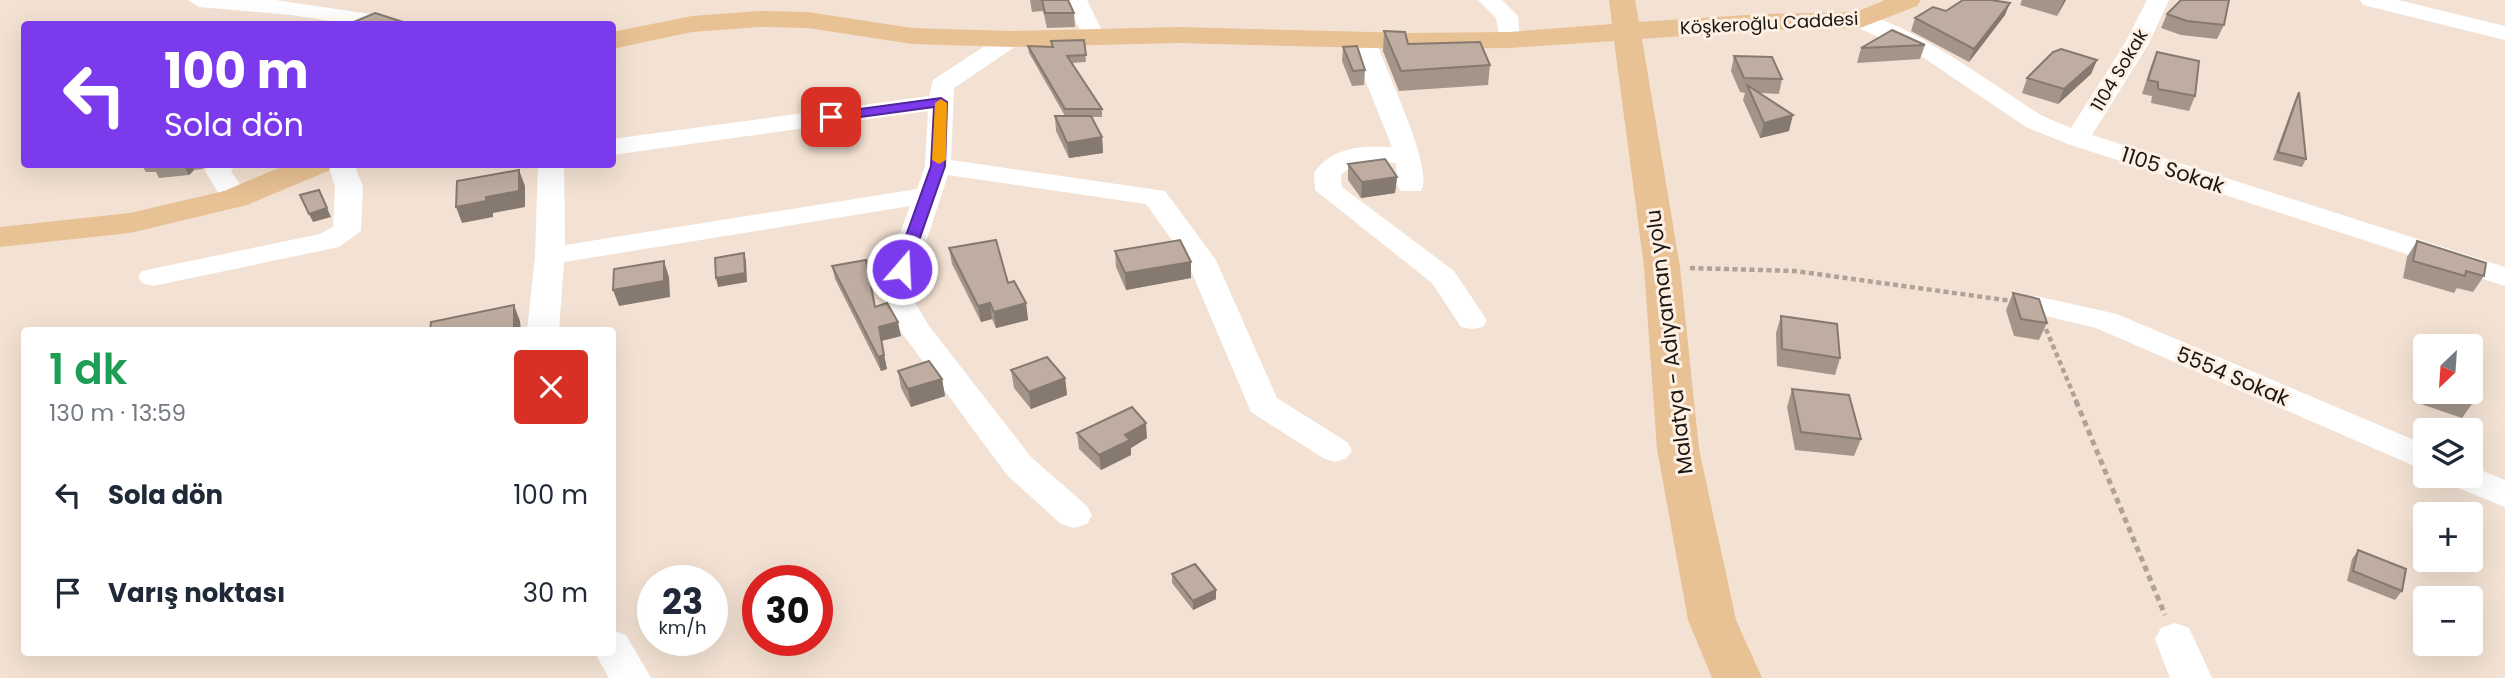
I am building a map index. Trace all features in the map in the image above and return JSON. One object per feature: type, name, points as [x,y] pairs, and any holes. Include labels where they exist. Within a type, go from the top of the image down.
[{"type":"main road","name":"Köşkeroğlu Caddesi","points":[[616,40],[692,24],[759,19],[808,20],[912,36],[1011,39],[1178,35],[1366,40],[1509,40],[1624,16],[1762,22],[1860,20],[1908,0]]},
{"type":"main road","name":"Malatya - Adıyaman yolu","points":[[1624,16],[1662,267],[1678,449],[1712,620],[1737,678]]},
{"type":"main road","points":[[0,237],[130,223],[235,198],[307,168]]},
{"type":"street","points":[[199,0],[290,5],[350,21],[390,14]]},
{"type":"street","points":[[1076,0],[1095,39]]},
{"type":"street","points":[[1489,0],[1507,16],[1509,40]]},
{"type":"street","name":"1104 Sokak","points":[[2077,139],[2136,45],[2158,0]]},
{"type":"street","points":[[2371,0],[2505,33]]},
{"type":"street","points":[[238,21],[290,5]]},
{"type":"street","name":"1105 Sokak","points":[[1860,20],[1932,54],[2035,122],[2077,139],[2505,277]]},
{"type":"street","points":[[1011,39],[942,85],[938,166],[902,269],[898,299],[915,329],[1018,466],[1074,515]]},
{"type":"street","points":[[1366,40],[1372,67],[1409,156],[1411,185]]},
{"type":"street","points":[[616,146],[941,102]]},
{"type":"street","points":[[1409,156],[1358,153],[1339,160],[1327,173],[1329,190],[1443,277],[1472,320]]},
{"type":"street","points":[[938,166],[1155,197],[1201,260],[1263,404],[1335,450]]},
{"type":"street","points":[[220,168],[218,171],[235,198]]},
{"type":"street","points":[[153,277],[329,241],[347,231],[349,187],[342,168]]},
{"type":"street","points":[[543,327],[550,256],[551,168]]},
{"type":"street","points":[[550,256],[928,195]]},
{"type":"street","name":"5554 Sokak","points":[[2036,305],[2106,321],[2413,454]]},
{"type":"street","points":[[2483,485],[2505,494]]},
{"type":"street","points":[[2175,639],[2191,678]]},
{"type":"street","points":[[616,653],[630,678]]},
{"type":"path","points":[[1662,267],[1795,271],[2036,305],[2175,639]]},
{"type":"building","points":[[1042,0],[1068,0],[1074,13],[1045,13]]},
{"type":"building","points":[[1963,0],[2010,3],[1974,49],[1915,18],[1933,7],[1946,11]]},
{"type":"building","points":[[2181,0],[2229,0],[2224,25],[2187,21],[2167,14]]},
{"type":"building","points":[[375,13],[400,21],[356,21]]},
{"type":"building","points":[[1892,30],[1925,45],[1861,48]]},
{"type":"building","points":[[1384,31],[1405,32],[1408,44],[1480,42],[1490,65],[1401,71]]},
{"type":"building","points":[[1084,40],[1086,55],[1067,56],[1102,109],[1065,109],[1028,46],[1053,47],[1051,41]]},
{"type":"building","points":[[1357,46],[1365,70],[1353,71],[1343,47]]},
{"type":"building","points":[[2061,49],[2097,60],[2064,89],[2027,78],[2053,52]]},
{"type":"building","points":[[2157,52],[2199,61],[2195,96],[2158,89],[2158,82],[2148,80]]},
{"type":"building","points":[[1734,56],[1772,57],[1782,79],[1744,78]]},
{"type":"building","points":[[1747,85],[1793,115],[1764,123]]},
{"type":"building","points":[[2299,92],[2306,159],[2278,152]]},
{"type":"building","points":[[1055,116],[1091,116],[1102,137],[1067,143]]},
{"type":"building","points":[[1385,159],[1397,177],[1362,182],[1348,164]]},
{"type":"building","points":[[519,170],[519,191],[486,197],[486,201],[456,207],[457,181]]},
{"type":"building","points":[[319,190],[327,208],[309,214],[300,195]]},
{"type":"building","points":[[996,240],[1008,283],[1014,281],[1026,303],[994,312],[990,303],[978,306],[949,248]]},
{"type":"building","points":[[1180,240],[1191,262],[1125,273],[1115,251]]},
{"type":"building","points":[[2417,241],[2486,263],[2484,276],[2466,271],[2465,276],[2413,261]]},
{"type":"building","points":[[744,253],[745,273],[716,278],[715,258]]},
{"type":"building","points":[[866,260],[875,307],[887,303],[898,322],[879,327],[884,355],[878,357],[832,266]]},
{"type":"building","points":[[664,261],[664,281],[613,290],[614,269]]},
{"type":"building","points":[[2013,293],[2039,299],[2047,323],[2021,319]]},
{"type":"building","points":[[514,305],[514,327],[430,327],[431,322]]},
{"type":"building","points":[[1781,316],[1837,324],[1840,358],[1782,349]]},
{"type":"building","points":[[1047,357],[1065,378],[1029,392],[1011,370]]},
{"type":"building","points":[[929,361],[942,379],[908,389],[898,371]]},
{"type":"building","points":[[1792,389],[1849,395],[1861,439],[1801,432]]},
{"type":"building","points":[[1132,407],[1146,423],[1125,435],[1130,440],[1099,455],[1077,433]]},
{"type":"building","points":[[2358,550],[2406,569],[2402,591],[2353,571]]},
{"type":"building","points":[[1195,564],[1216,590],[1193,601],[1172,574]]},
{"type":"slow traffic","points":[[939,160],[941,103]]},
{"type":"route","points":[[831,117],[941,102],[938,166],[902,269]]}]
